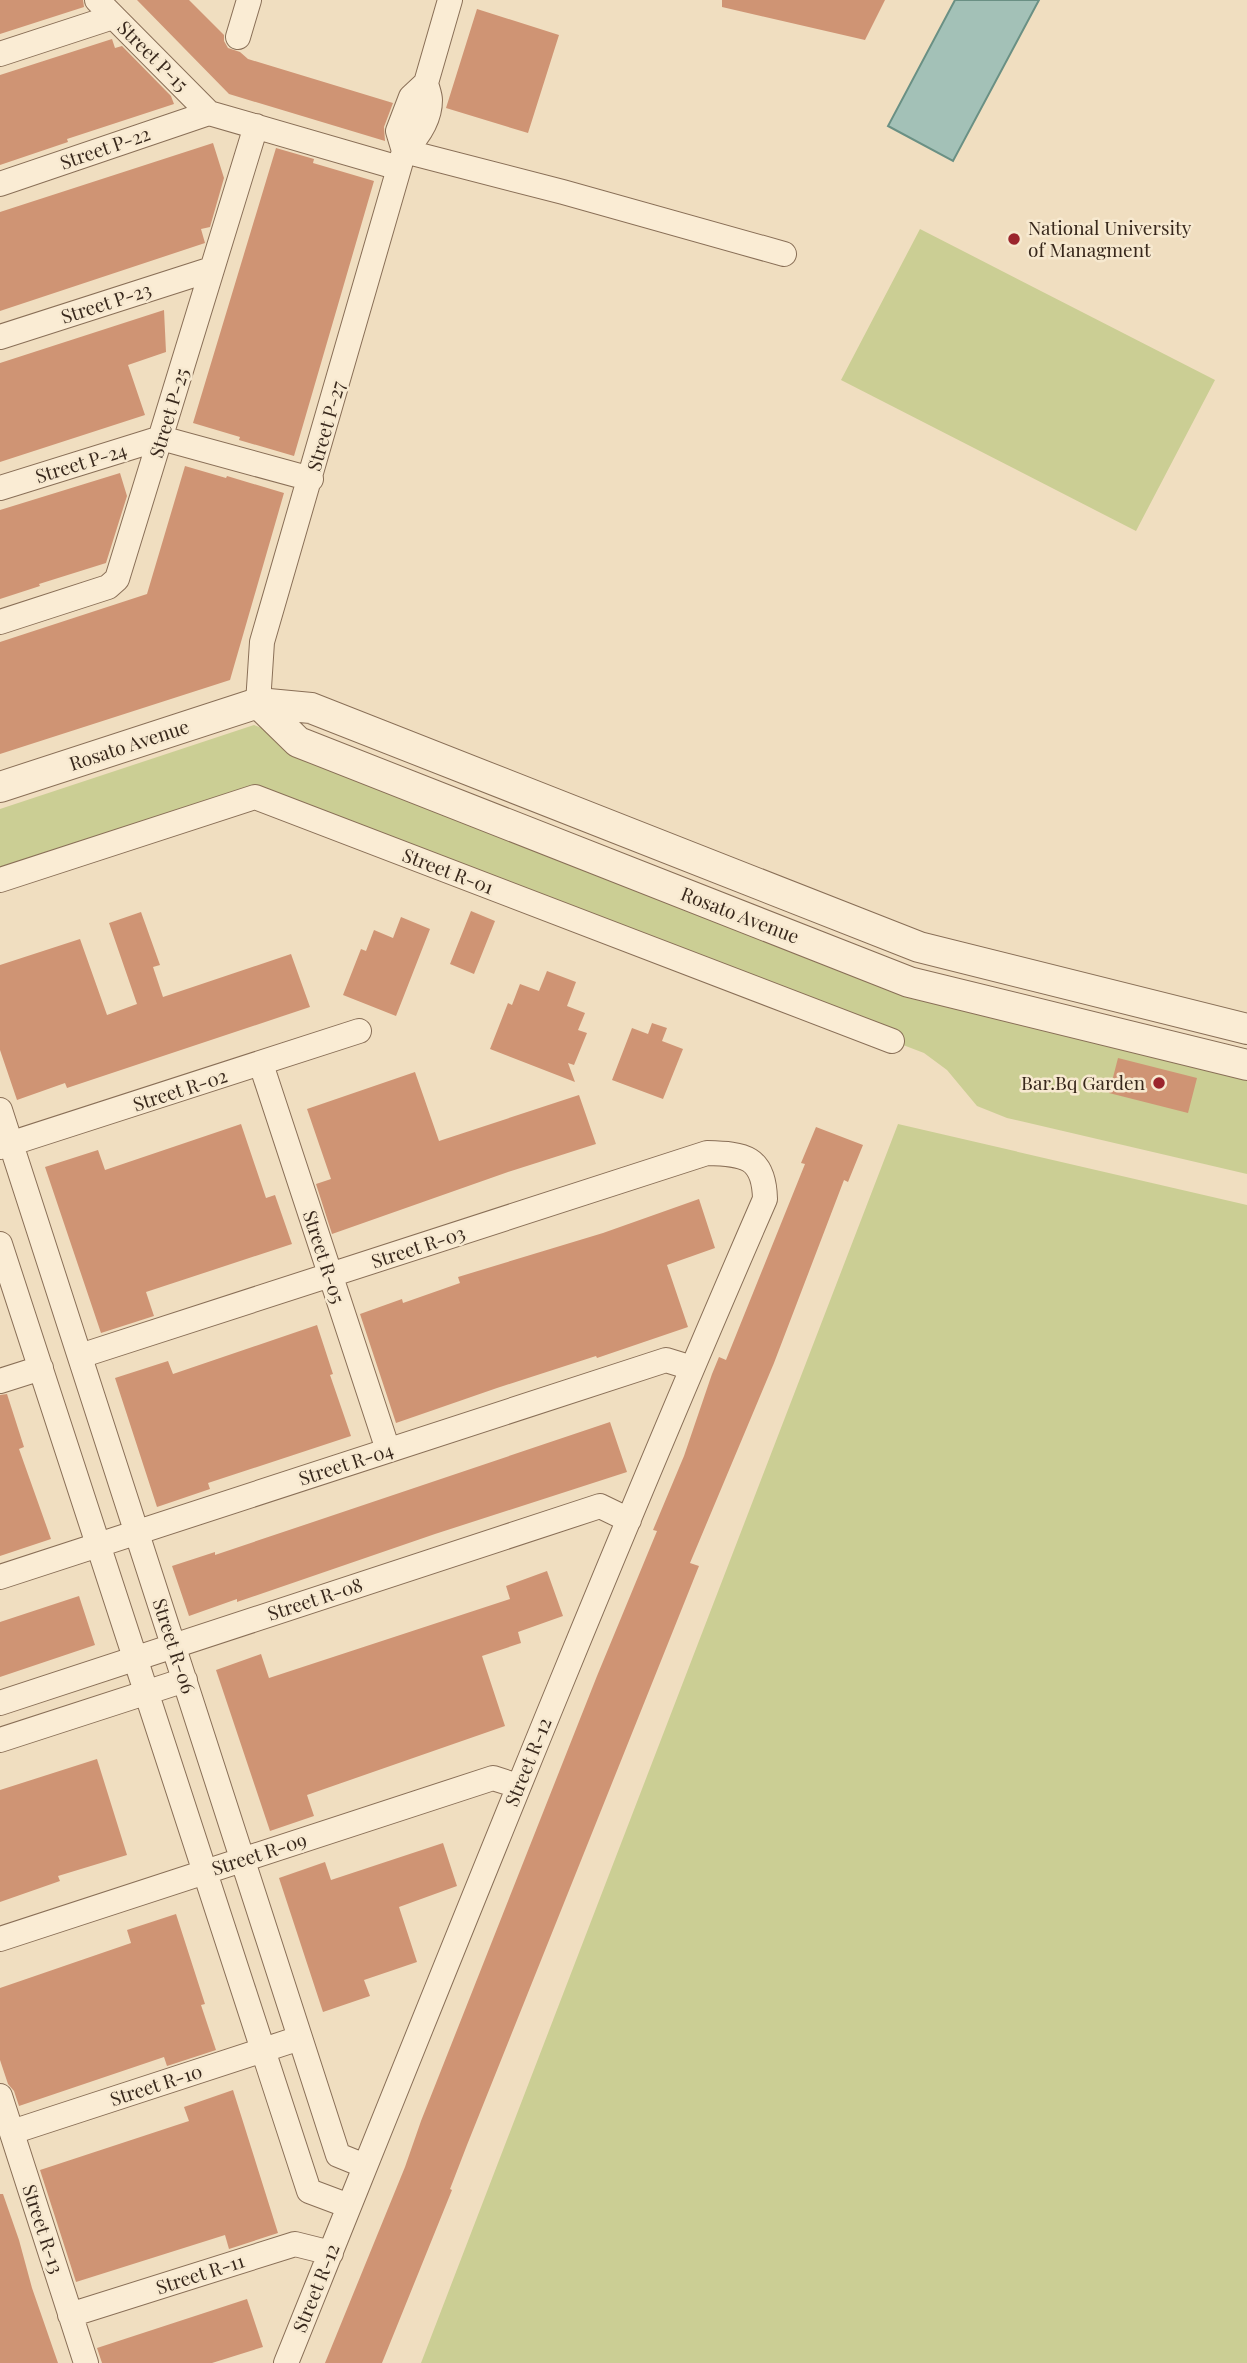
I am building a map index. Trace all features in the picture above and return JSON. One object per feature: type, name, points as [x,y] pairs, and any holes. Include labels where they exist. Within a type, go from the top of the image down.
[{"type":"street","points":[[238,37],[248,0]]},
{"type":"street","name":"Street P-27","points":[[258,703],[262,642],[402,160],[398,131],[430,100],[426,83],[450,0]]},
{"type":"street","points":[[0,54],[105,8]]},
{"type":"street","name":"Street P-15","points":[[105,8],[209,113]]},
{"type":"street","points":[[209,113],[402,160],[576,195],[784,254]]},
{"type":"street","name":"Street P-22","points":[[0,184],[209,113]]},
{"type":"street","name":"Street P-25","points":[[0,622],[108,587],[117,579],[256,126]]},
{"type":"street","name":"Street P-23","points":[[0,337],[212,268]]},
{"type":"street","points":[[161,438],[311,479]]},
{"type":"street","name":"Street P-24","points":[[0,488],[161,438]]},
{"type":"street","name":"Rosato Avenue","points":[[258,703],[298,742],[909,982],[1247,1065]]},
{"type":"street","name":"Rosato Avenue","points":[[0,787],[258,703],[311,708],[919,947],[1247,1029]]},
{"type":"street","name":"Street R-01","points":[[0,880],[255,797],[891,1041]]},
{"type":"street","name":"Street R-02","points":[[6,1146],[359,1031]]},
{"type":"street","name":"Street R-05","points":[[261,1064],[388,1450]]},
{"type":"street","name":"Street R-06","points":[[0,1110],[6,1146],[80,1356],[338,2155],[365,2166]]},
{"type":"street","name":"Street R-03","points":[[80,1356],[706,1153],[736,1154],[757,1165]]},
{"type":"street","name":"Street R-12","points":[[286,2363],[518,1786],[765,1199],[765,1180],[757,1165]]},
{"type":"street","points":[[0,1244],[309,2191],[349,2206]]},
{"type":"street","name":"Street R-04","points":[[0,1577],[666,1360],[692,1368]]},
{"type":"street","points":[[0,1381],[41,1368]]},
{"type":"street","name":"Street R-08","points":[[0,1703],[600,1506],[629,1520]]},
{"type":"street","points":[[0,1740],[184,1680]]},
{"type":"street","name":"Street R-09","points":[[0,1939],[493,1778],[518,1786]]},
{"type":"street","name":"Street R-10","points":[[12,2132],[300,2038]]},
{"type":"street","name":"Street R-13","points":[[0,2095],[86,2363]]},
{"type":"street","name":"Street R-11","points":[[70,2315],[295,2244],[331,2253]]},
{"type":"green space","points":[[920,229],[1215,380],[1136,531],[841,380]]},
{"type":"green space","points":[[254,725],[909,982],[1247,1065],[1247,1174],[1007,1118],[977,1106],[947,1070],[924,1053],[255,797],[0,880],[0,809]]},
{"type":"green space","points":[[898,1124],[1247,1205],[1247,2363],[421,2363]]},
{"type":"water","points":[[955,0],[1039,0],[953,161],[888,126]]},
{"type":"building","points":[[0,0],[83,0],[84,7],[0,34]]},
{"type":"building","points":[[137,0],[189,0],[224,35],[228,48],[240,52],[248,59],[393,103],[384,127],[385,141],[229,94]]},
{"type":"building","points":[[722,0],[885,0],[865,40],[722,7]]},
{"type":"building","points":[[477,9],[559,35],[528,133],[446,108]]},
{"type":"building","points":[[112,39],[115,48],[122,46],[171,96],[174,104],[67,139],[68,142],[0,165],[0,75]]},
{"type":"building","points":[[213,143],[224,178],[210,227],[201,229],[205,243],[0,311],[0,212]]},
{"type":"building","points":[[276,148],[314,159],[313,163],[374,181],[294,456],[193,423]]},
{"type":"building","points":[[164,310],[166,352],[128,365],[145,415],[0,462],[0,363]]},
{"type":"building","points":[[185,466],[284,493],[230,680],[0,754],[0,642],[147,594]]},
{"type":"building","points":[[120,473],[127,496],[106,563],[0,599],[0,510]]},
{"type":"building","points":[[471,911],[495,921],[474,974],[450,964]]},
{"type":"building","points":[[141,912],[160,965],[153,967],[163,997],[291,954],[310,1007],[67,1088],[65,1083],[17,1100],[0,1050],[0,965],[80,939],[107,1015],[137,1004],[109,923]]},
{"type":"building","points":[[401,917],[430,929],[396,1016],[343,995],[361,949],[366,951],[374,930],[393,938]]},
{"type":"building","points":[[547,971],[576,982],[567,1006],[585,1013],[578,1030],[587,1033],[574,1065],[568,1063],[575,1082],[490,1049],[508,1003],[512,1005],[520,984],[539,991]]},
{"type":"building","points":[[652,1023],[667,1028],[662,1041],[683,1049],[663,1099],[612,1080],[632,1028],[648,1034]]},
{"type":"building","points":[[1118,1058],[1197,1078],[1188,1113],[1109,1093]]},
{"type":"building","points":[[415,1072],[439,1141],[579,1095],[596,1144],[332,1234],[316,1184],[331,1179],[307,1109]]},
{"type":"building","points":[[241,1124],[266,1198],[275,1195],[292,1244],[146,1292],[154,1316],[101,1333],[45,1167],[98,1150],[105,1170]]},
{"type":"building","points":[[816,1127],[863,1145],[848,1182],[844,1180],[774,1363],[690,1563],[699,1566],[467,2145],[450,2189],[452,2190],[382,2363],[325,2363],[657,1531],[653,1530],[684,1456],[712,1374],[719,1357],[726,1360],[805,1164],[801,1163]]},
{"type":"building","points":[[699,1199],[715,1248],[667,1265],[688,1327],[396,1423],[360,1314],[402,1299],[403,1303],[460,1283],[458,1277],[603,1233]]},
{"type":"building","points":[[317,1325],[333,1374],[330,1375],[351,1436],[208,1483],[210,1489],[157,1507],[115,1378],[168,1361],[173,1374]]},
{"type":"building","points":[[7,1394],[24,1447],[19,1449],[51,1539],[0,1556],[0,1395]]},
{"type":"building","points":[[610,1422],[627,1472],[189,1616],[172,1566],[215,1552],[215,1555]]},
{"type":"building","points":[[547,1571],[563,1616],[518,1632],[521,1643],[482,1656],[505,1726],[307,1795],[314,1816],[270,1831],[216,1670],[261,1654],[269,1678],[510,1599],[506,1586]]},
{"type":"building","points":[[79,1596],[95,1645],[0,1677],[0,1622]]},
{"type":"building","points":[[97,1759],[127,1855],[58,1876],[60,1881],[0,1902],[0,1790]]},
{"type":"building","points":[[443,1843],[457,1886],[399,1907],[417,1962],[364,1980],[370,1996],[323,2012],[279,1878],[325,1862],[331,1880]]},
{"type":"building","points":[[176,1914],[205,2004],[201,2005],[216,2050],[167,2066],[164,2057],[19,2106],[0,2060],[0,1988],[131,1943],[127,1930]]},
{"type":"building","points":[[233,2090],[278,2233],[229,2249],[225,2235],[76,2282],[40,2170],[189,2121],[184,2107]]},
{"type":"building","points":[[0,2194],[3,2194],[19,2240],[32,2288],[58,2363],[0,2363]]},
{"type":"building","points":[[247,2299],[263,2347],[212,2363],[102,2363],[97,2348]]},
{"type":"place","name":"National University of Managment","points":[[1014,239]]},
{"type":"place","name":"Bar.Bq Garden","points":[[1159,1083]]}]
